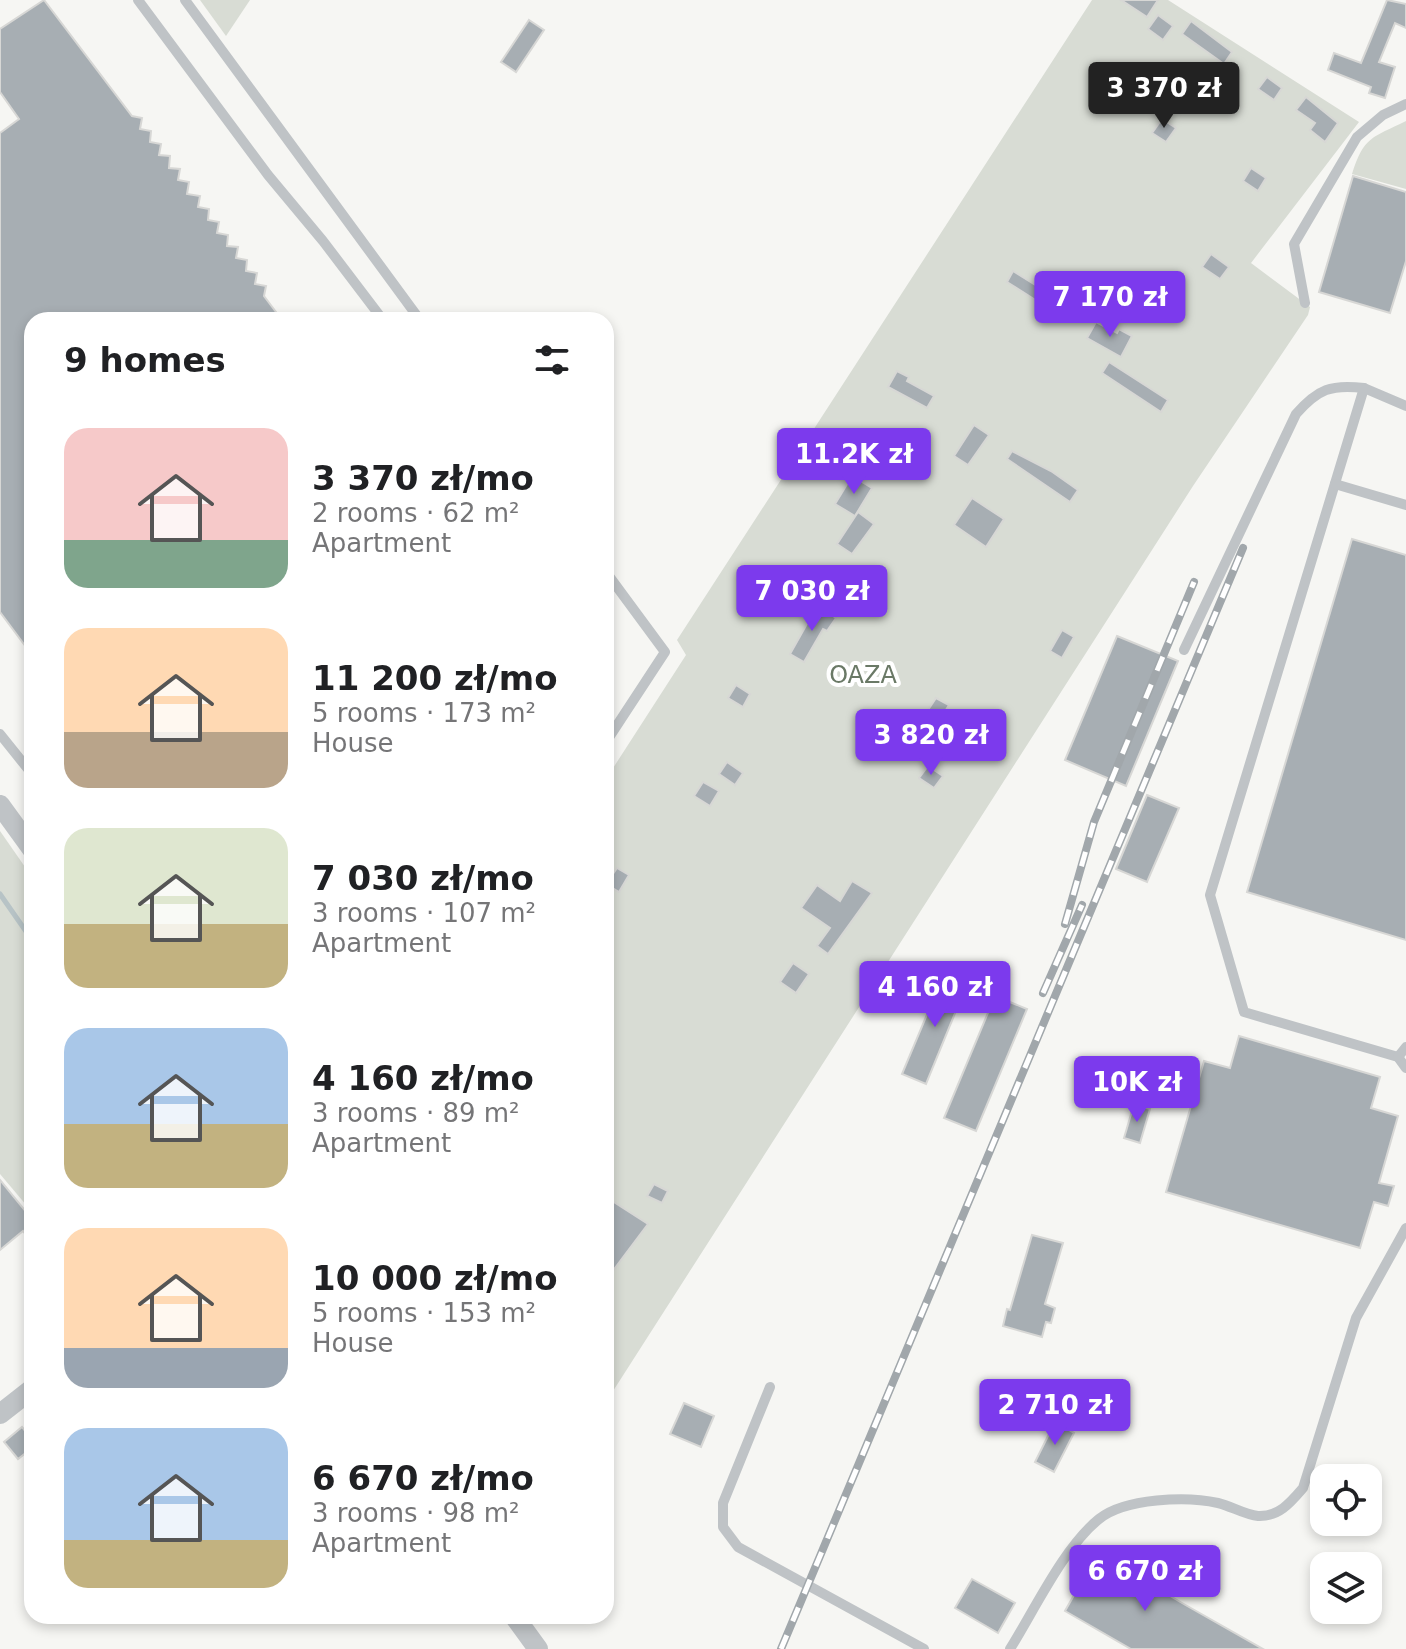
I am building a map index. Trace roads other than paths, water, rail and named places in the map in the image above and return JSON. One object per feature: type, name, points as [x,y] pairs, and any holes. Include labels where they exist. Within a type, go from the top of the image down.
[{"type":"street","points":[[0,805],[24,838]]},
{"type":"street","points":[[0,1414],[24,1395]]},
{"type":"street","points":[[520,1624],[538,1649]]},
{"type":"lane","points":[[138,0],[268,175],[377,312]]},
{"type":"lane","points":[[185,0],[414,312]]},
{"type":"lane","points":[[1305,303],[1294,244],[1357,137],[1383,115],[1406,104]]},
{"type":"lane","points":[[1184,650],[1296,414],[1321,391],[1341,385],[1364,388],[1406,406]]},
{"type":"lane","points":[[1364,388],[1210,895],[1244,1012],[1398,1057],[1406,1068]]},
{"type":"lane","points":[[1335,484],[1406,505]]},
{"type":"lane","points":[[614,583],[665,652],[614,730]]},
{"type":"lane","points":[[0,734],[24,764]]},
{"type":"lane","points":[[1398,1057],[1406,1047]]},
{"type":"lane","points":[[1010,1649],[1077,1540],[1102,1516],[1139,1503],[1186,1498],[1220,1503],[1259,1516],[1285,1509],[1303,1488],[1356,1318],[1406,1228]]},
{"type":"lane","points":[[770,1387],[723,1503],[723,1527],[738,1547],[924,1649]]},
{"type":"waterway","points":[[0,894],[24,928]]},
{"type":"railway","points":[[781,1649],[1243,548]]},
{"type":"railway","points":[[1065,924],[1094,822],[1194,582]]},
{"type":"railway","points":[[1043,993],[1082,905]]},
{"type":"park label","name":"OAZA","points":[[863,675]]}]
